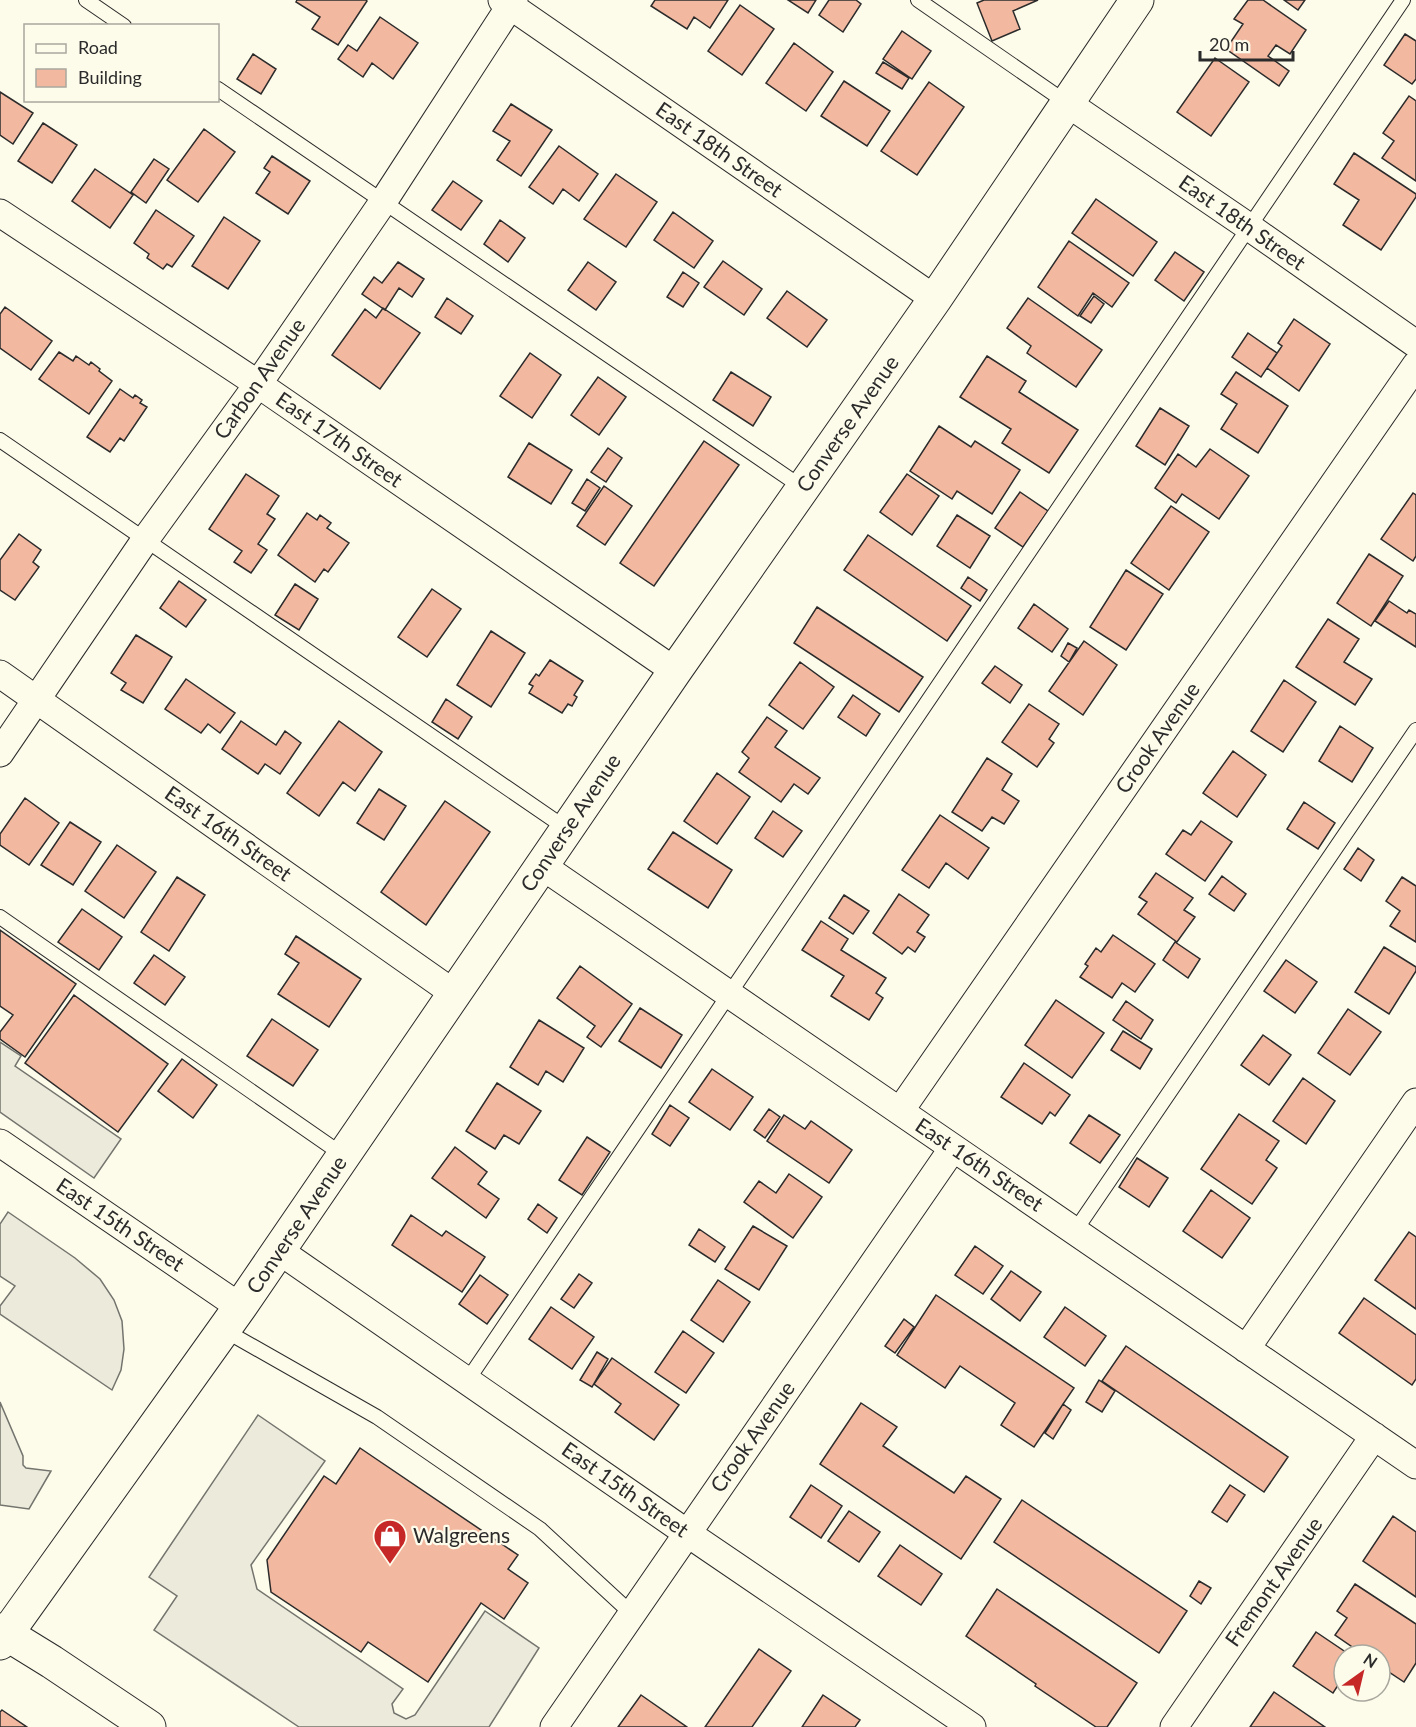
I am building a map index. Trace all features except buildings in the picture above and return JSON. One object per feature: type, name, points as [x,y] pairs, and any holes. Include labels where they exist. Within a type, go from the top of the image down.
[{"type":"main road","name":"Converse Avenue","points":[[2,1636],[232,1318],[675,671],[935,299],[1137,0]]},
{"type":"main road","points":[[2,1636],[52,1662],[134,1723]]},
{"type":"street","name":"East 18th Street","points":[[509,2],[935,299]]},
{"type":"street","name":"Carbon Avenue","points":[[0,753],[145,540],[258,384],[383,202],[509,2]]},
{"type":"street","name":"East 18th Street","points":[[1067,103],[1416,344]]},
{"type":"street","name":"East 17th Street","points":[[0,213],[258,384],[675,671]]},
{"type":"street","name":"Crook Avenue","points":[[900,1111],[1416,365]]},
{"type":"street","name":"East 16th Street","points":[[0,674],[455,994]]},
{"type":"street","name":"East 16th Street","points":[[542,867],[1416,1465]]},
{"type":"street","points":[[1246,1349],[1416,1102]]},
{"type":"street","name":"East 15th Street","points":[[0,1143],[232,1318]]},
{"type":"street","name":"Crook Avenue","points":[[554,1727],[953,1148]]},
{"type":"street","name":"East 15th Street","points":[[278,1250],[972,1727]]},
{"type":"street","name":"Fremont Avenue","points":[[1174,1727],[1374,1436]]},
{"type":"lane","points":[[86,0],[121,24]]},
{"type":"lane","points":[[918,0],[1067,103]]},
{"type":"lane","points":[[467,1381],[1403,0]]},
{"type":"lane","points":[[219,90],[803,488]]},
{"type":"lane","points":[[0,440],[567,829]]},
{"type":"lane","points":[[1075,1231],[1416,730]]},
{"type":"lane","points":[[0,917],[344,1155]]},
{"type":"lane","points":[[232,1318],[531,1523],[631,1613]]},
{"type":"shaded area","points":[[0,1042],[21,1056],[15,1066],[121,1139],[94,1178],[0,1112]]},
{"type":"shaded area","points":[[8,1212],[75,1258],[100,1279],[114,1300],[122,1321],[124,1349],[121,1370],[112,1390],[0,1314],[0,1306],[15,1286],[0,1276],[0,1224]]},
{"type":"shaded area","points":[[0,1402],[23,1456],[23,1465],[26,1468],[51,1471],[29,1509],[0,1505]]},
{"type":"shaded area","points":[[258,1415],[325,1461],[251,1565],[257,1589],[403,1689],[392,1704],[394,1713],[406,1719],[415,1715],[485,1611],[539,1648],[489,1727],[299,1727],[154,1630],[177,1596],[149,1577]]},
{"type":"place","name":"Walgreens","points":[[390,1565]]}]
